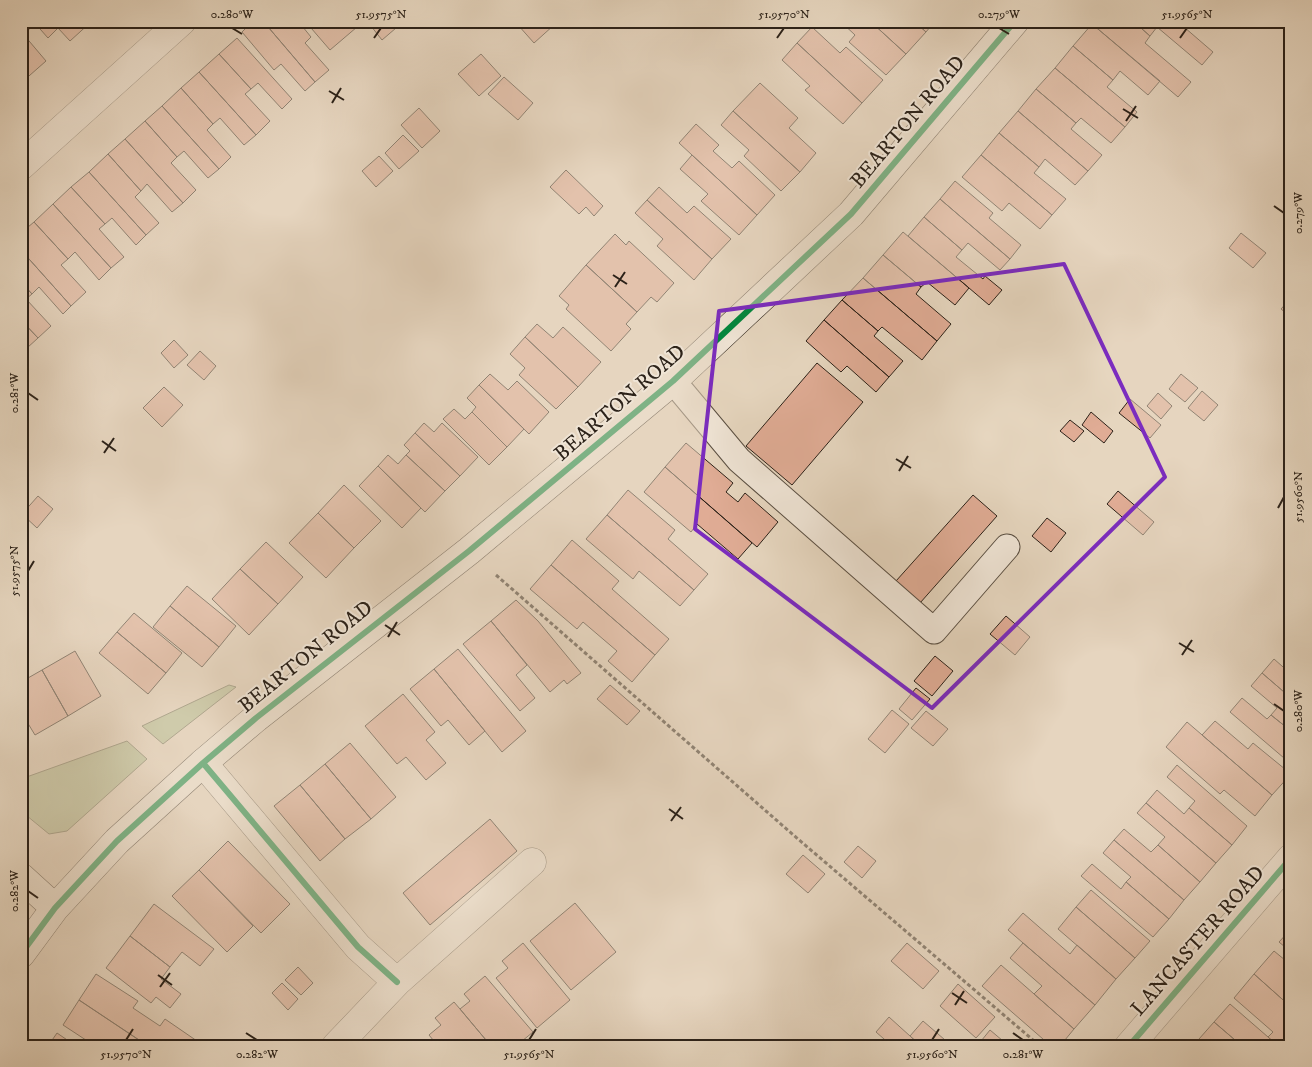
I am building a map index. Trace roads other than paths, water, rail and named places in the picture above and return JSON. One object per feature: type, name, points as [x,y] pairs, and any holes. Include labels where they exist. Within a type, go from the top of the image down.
[{"type":"street","points":[[21,166],[182,21]]},
{"type":"street","name":"BEARTON ROAD","points":[[21,954],[55,908],[117,842],[203,763],[263,712],[469,551],[673,381],[851,214],[1015,21]]},
{"type":"street","points":[[203,763],[358,947],[397,982]]},
{"type":"street","name":"LANCASTER ROAD","points":[[1129,1046],[1291,858]]},
{"type":"street","points":[[336,1046],[397,982],[532,862]]},
{"type":"street","points":[[21,877],[55,908]]},
{"type":"lane","points":[[673,381],[739,460],[934,631],[1007,547]]}]
